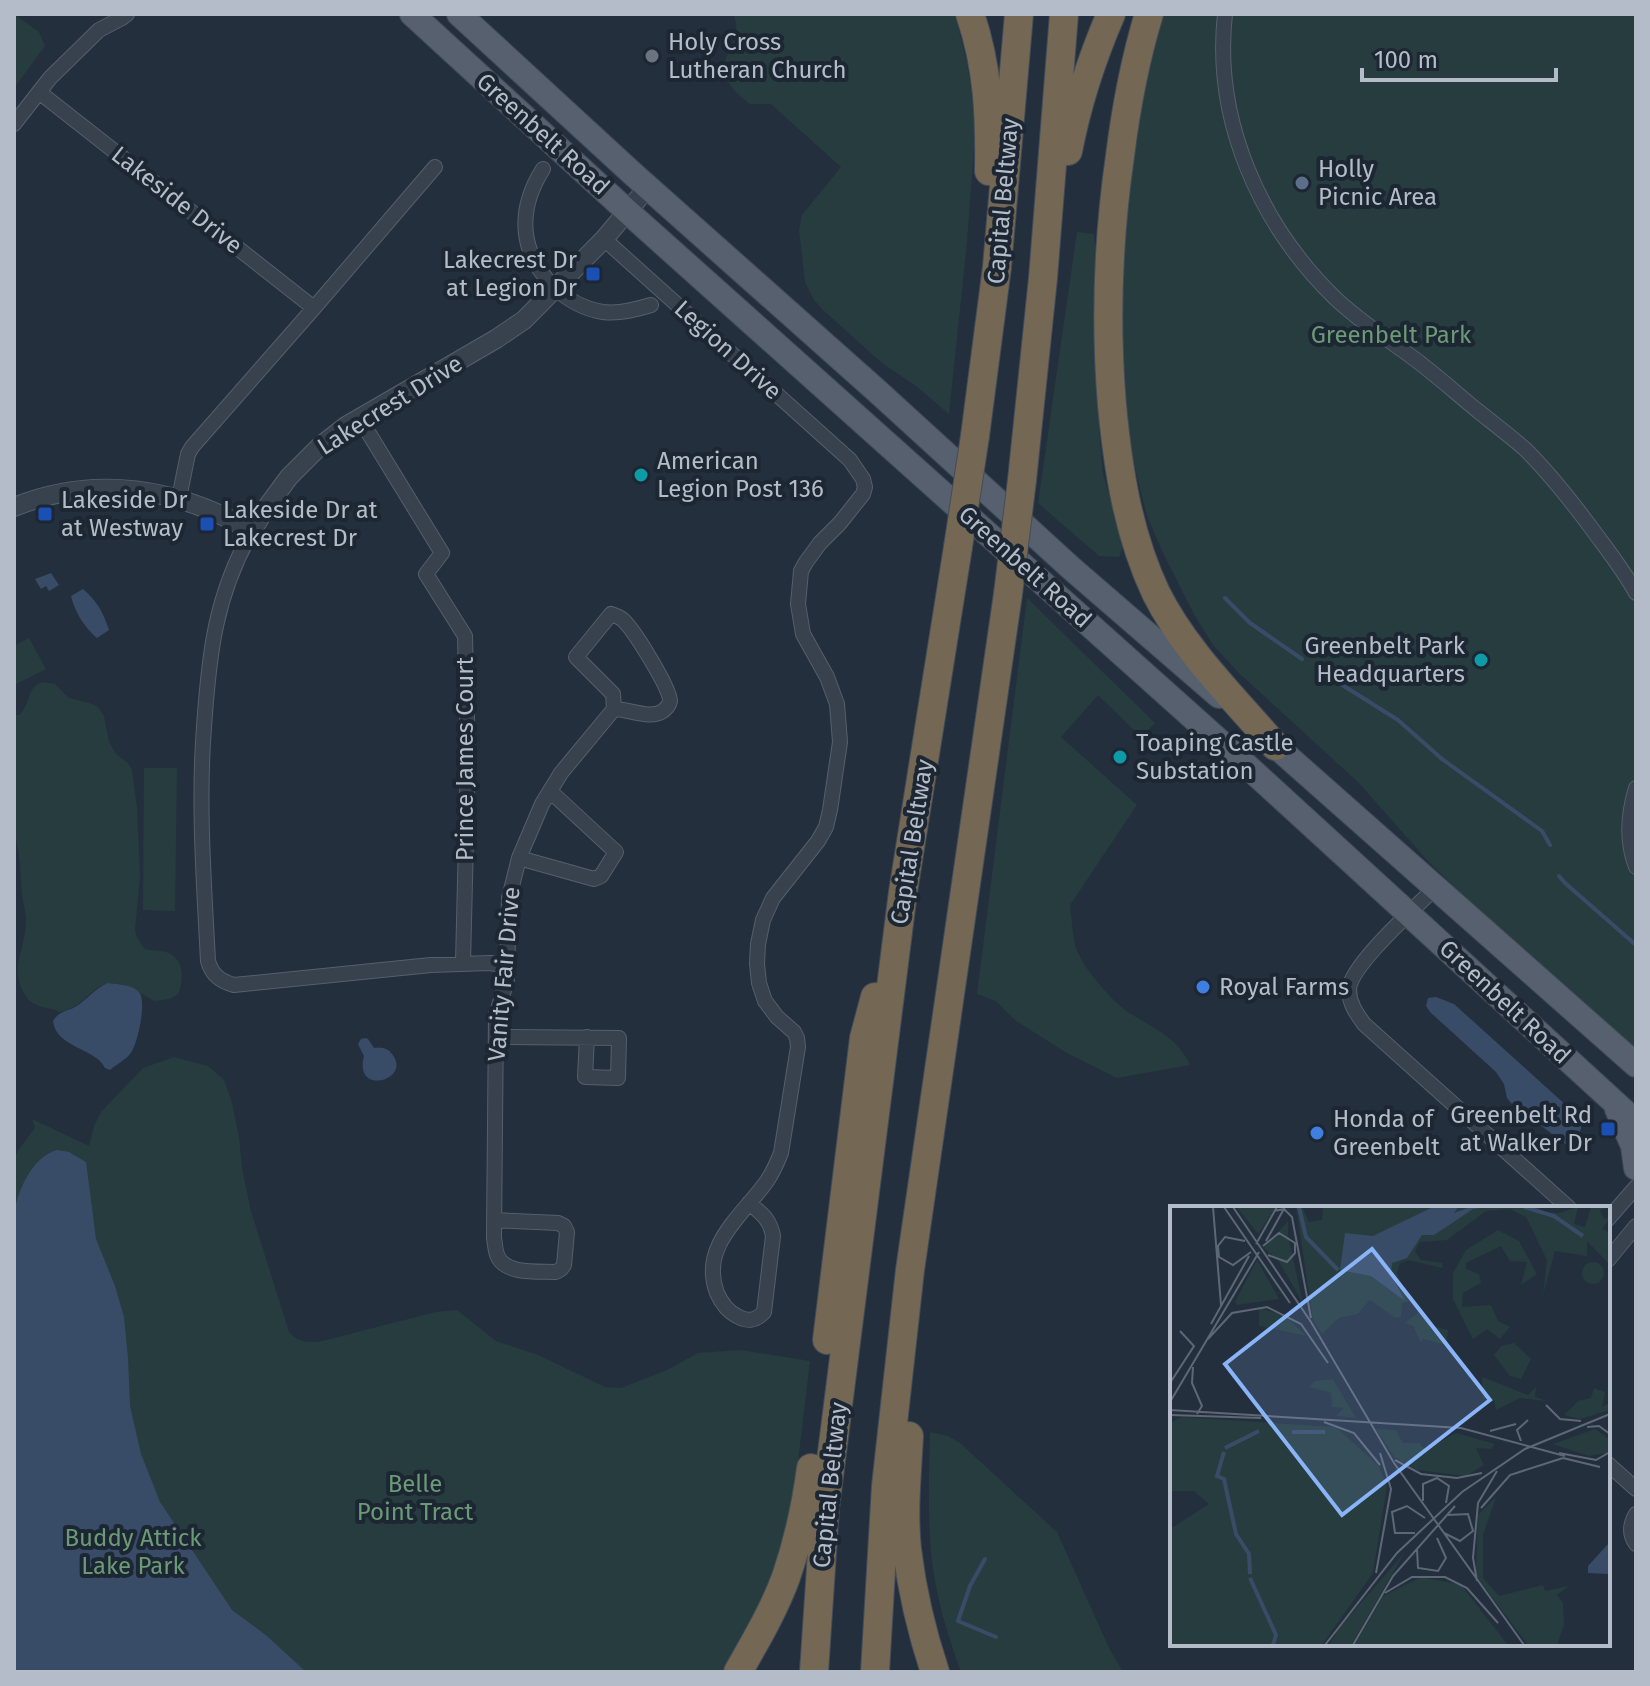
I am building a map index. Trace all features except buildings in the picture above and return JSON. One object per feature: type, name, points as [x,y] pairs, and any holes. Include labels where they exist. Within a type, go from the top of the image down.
[{"type":"highway","points":[[970,14],[986,74],[990,120],[984,369]]},
{"type":"highway","name":"Capital Beltway","points":[[814,1672],[825,1508],[903,892],[975,436],[997,267],[1019,14]]},
{"type":"highway","name":"Capital Beltway","points":[[875,1672],[886,1486],[908,1284],[1008,594],[1043,278],[1064,14]]},
{"type":"highway","points":[[1043,278],[1074,119],[1111,14]]},
{"type":"highway","points":[[1149,14],[1123,131],[1111,236],[1108,316],[1110,375],[1121,483],[1141,553],[1173,624],[1275,746]]},
{"type":"highway","points":[[738,1672],[785,1580],[807,1499],[864,1038],[903,892]]},
{"type":"highway","points":[[929,1130],[918,1270],[906,1507],[907,1549],[917,1606],[935,1672]]},
{"type":"main road","name":"Greenbelt Road","points":[[412,14],[628,212],[1236,756],[1636,1122]]},
{"type":"main road","name":"Greenbelt Road","points":[[459,14],[1071,568],[1636,1065]]},
{"type":"main road","points":[[1614,1103],[1633,1146],[1636,1168]]},
{"type":"main road","points":[[1636,1179],[1636,1188]]},
{"type":"street","points":[[99,30],[105,14]]},
{"type":"street","points":[[14,124],[39,92],[99,30],[127,14]]},
{"type":"street","points":[[1225,14],[1223,65],[1231,121],[1260,196],[1286,240],[1336,299],[1524,448],[1561,487],[1636,593]]},
{"type":"street","name":"Lakeside Drive","points":[[39,92],[314,308]]},
{"type":"street","points":[[179,498],[190,450],[435,167]]},
{"type":"street","points":[[543,169],[531,190],[525,218],[527,241],[536,265],[557,289],[576,304],[602,311],[628,311],[651,305]]},
{"type":"street","name":"Lakecrest Drive","points":[[463,963],[234,985],[224,982],[210,969],[201,785],[207,681],[221,602],[252,531],[277,493],[310,454],[346,426],[524,320],[604,239],[648,187]]},
{"type":"street","name":"Legion Drive","points":[[604,239],[850,460],[865,487],[863,494],[812,553],[801,571],[798,604],[803,634],[837,704],[840,742],[826,827],[773,898],[763,920],[758,944],[759,983],[765,1001],[794,1032],[798,1047],[781,1153],[767,1181],[749,1203]]},
{"type":"street","name":"Prince James Court","points":[[360,419],[442,553],[426,574],[465,636],[468,758],[463,963]]},
{"type":"street","points":[[14,507],[60,493],[103,489],[152,491],[217,513],[252,531]]},
{"type":"street","points":[[611,614],[627,624],[657,669],[670,699],[666,709],[652,715],[614,709],[613,694],[576,657],[611,614]]},
{"type":"street","name":"Vanity Fair Drive","points":[[494,1220],[558,1223],[564,1226],[567,1232],[564,1265],[556,1272],[513,1269],[499,1259],[496,1252],[494,1220],[496,1015],[506,988],[509,898],[528,832],[561,773],[614,709]]},
{"type":"street","points":[[1636,788],[1629,828],[1636,867]]},
{"type":"street","points":[[519,858],[594,879],[601,876],[616,852],[550,791]]},
{"type":"street","points":[[1435,888],[1352,978],[1350,999],[1364,1024],[1567,1206]]},
{"type":"street","points":[[463,963],[508,966]]},
{"type":"street","points":[[496,1037],[587,1037],[619,1038],[618,1078],[585,1077],[587,1037]]},
{"type":"street","points":[[1610,1217],[1636,1188]]},
{"type":"street","points":[[749,1203],[766,1218],[773,1236],[764,1312],[756,1319],[747,1320],[734,1314],[721,1300],[712,1266],[718,1244],[749,1203]]},
{"type":"street","points":[[1611,1251],[1636,1226]]},
{"type":"street","points":[[1610,1466],[1636,1489]]},
{"type":"street","points":[[1636,1514],[1631,1524],[1636,1544]]},
{"type":"green space","points":[[14,14],[39,32],[45,46],[14,88]]},
{"type":"green space","points":[[733,14],[955,14],[976,121],[949,414],[882,363],[814,300],[805,282],[799,230],[802,215],[841,167],[771,104],[749,104],[729,84],[724,64],[736,34]]},
{"type":"green space","name":"Greenbelt Park","points":[[1161,14],[1636,14],[1636,1050],[1487,919],[1427,860],[1359,783],[1239,673],[1213,645],[1164,555],[1147,516],[1132,456],[1120,363],[1119,293],[1132,138]]},
{"type":"green space","points":[[1077,232],[1094,234],[1099,296],[1099,429],[1103,474],[1124,544],[1119,557],[1099,556],[1038,503]]},
{"type":"green space","points":[[1027,598],[1155,723],[1141,737],[1098,695],[1061,737],[1137,805],[1070,905],[1076,948],[1091,974],[1124,1009],[1173,1041],[1190,1065],[1117,1078],[1065,1052],[1015,1020],[996,1001],[977,994]]},
{"type":"green space","points":[[29,638],[46,669],[14,685],[14,646]]},
{"type":"green space","points":[[42,682],[55,684],[69,698],[98,707],[104,716],[109,742],[132,770],[140,876],[135,930],[145,949],[166,952],[180,964],[180,988],[178,994],[170,999],[154,1001],[127,986],[113,983],[99,987],[77,1005],[60,1012],[34,1004],[21,988],[18,968],[26,920],[14,833],[14,715],[19,715],[33,689]]},
{"type":"green space","points":[[144,768],[177,768],[175,911],[143,910]]},
{"type":"green space","name":"Belle Point Tract","points":[[174,1057],[208,1066],[224,1080],[239,1137],[251,1211],[289,1332],[299,1340],[318,1342],[436,1312],[457,1310],[496,1341],[538,1355],[605,1387],[621,1388],[665,1371],[698,1353],[741,1350],[810,1361],[792,1512],[774,1576],[726,1672],[14,1672],[14,1159],[35,1128],[32,1119],[89,1146],[101,1112],[143,1068]]},
{"type":"green space","points":[[930,1432],[948,1436],[960,1443],[1057,1532],[1109,1648],[1123,1672],[961,1672],[944,1621],[933,1569],[929,1518]]},
{"type":"water","points":[[51,573],[59,585],[49,591],[46,586],[41,589],[35,579]]},
{"type":"water","points":[[83,589],[99,607],[109,630],[97,638],[81,619],[71,596]]},
{"type":"water","points":[[108,983],[136,990],[142,1004],[133,1049],[110,1070],[94,1056],[61,1037],[53,1021],[60,1013],[75,1007]]},
{"type":"water","points":[[1436,997],[1454,1004],[1578,1116],[1581,1128],[1572,1143],[1568,1146],[1511,1103],[1496,1072],[1430,1012],[1426,1006],[1428,998]]},
{"type":"water","points":[[365,1038],[374,1048],[384,1048],[392,1054],[395,1071],[389,1077],[374,1080],[367,1077],[363,1069],[364,1056],[358,1044]]},
{"type":"water","name":"Buddy Attick Lake Park","points":[[57,1150],[69,1152],[86,1162],[96,1239],[124,1317],[130,1406],[141,1454],[160,1502],[232,1610],[267,1636],[306,1672],[14,1672],[14,1212],[23,1184],[34,1167],[40,1159]]},
{"type":"waterway","points":[[1225,598],[1250,623],[1302,659]]},
{"type":"waterway","points":[[1320,671],[1398,720],[1442,759],[1542,831],[1550,845]]},
{"type":"waterway","points":[[1559,876],[1636,945]]},
{"type":"waterway","points":[[985,1559],[970,1586],[958,1621],[996,1637]]},
{"type":"place","name":"Holy Cross Lutheran Church","points":[[652,56]]},
{"type":"place","name":"Holly Picnic Area","points":[[1302,183]]},
{"type":"place","name":"Lakecrest Dr at Legion Dr","points":[[593,274]]},
{"type":"place","name":"American Legion Post 136","points":[[641,475]]},
{"type":"place","name":"Lakeside Dr at Westway","points":[[45,514]]},
{"type":"place","name":"Lakeside Dr at Lakecrest Dr","points":[[207,524]]},
{"type":"place","name":"Greenbelt Park Headquarters","points":[[1481,660]]},
{"type":"place","name":"Toaping Castle Substation","points":[[1120,757]]},
{"type":"place","name":"Royal Farms","points":[[1203,987]]},
{"type":"place","name":"Greenbelt Rd at Walker Dr","points":[[1608,1129]]},
{"type":"place","name":"Honda of Greenbelt","points":[[1317,1133]]}]
